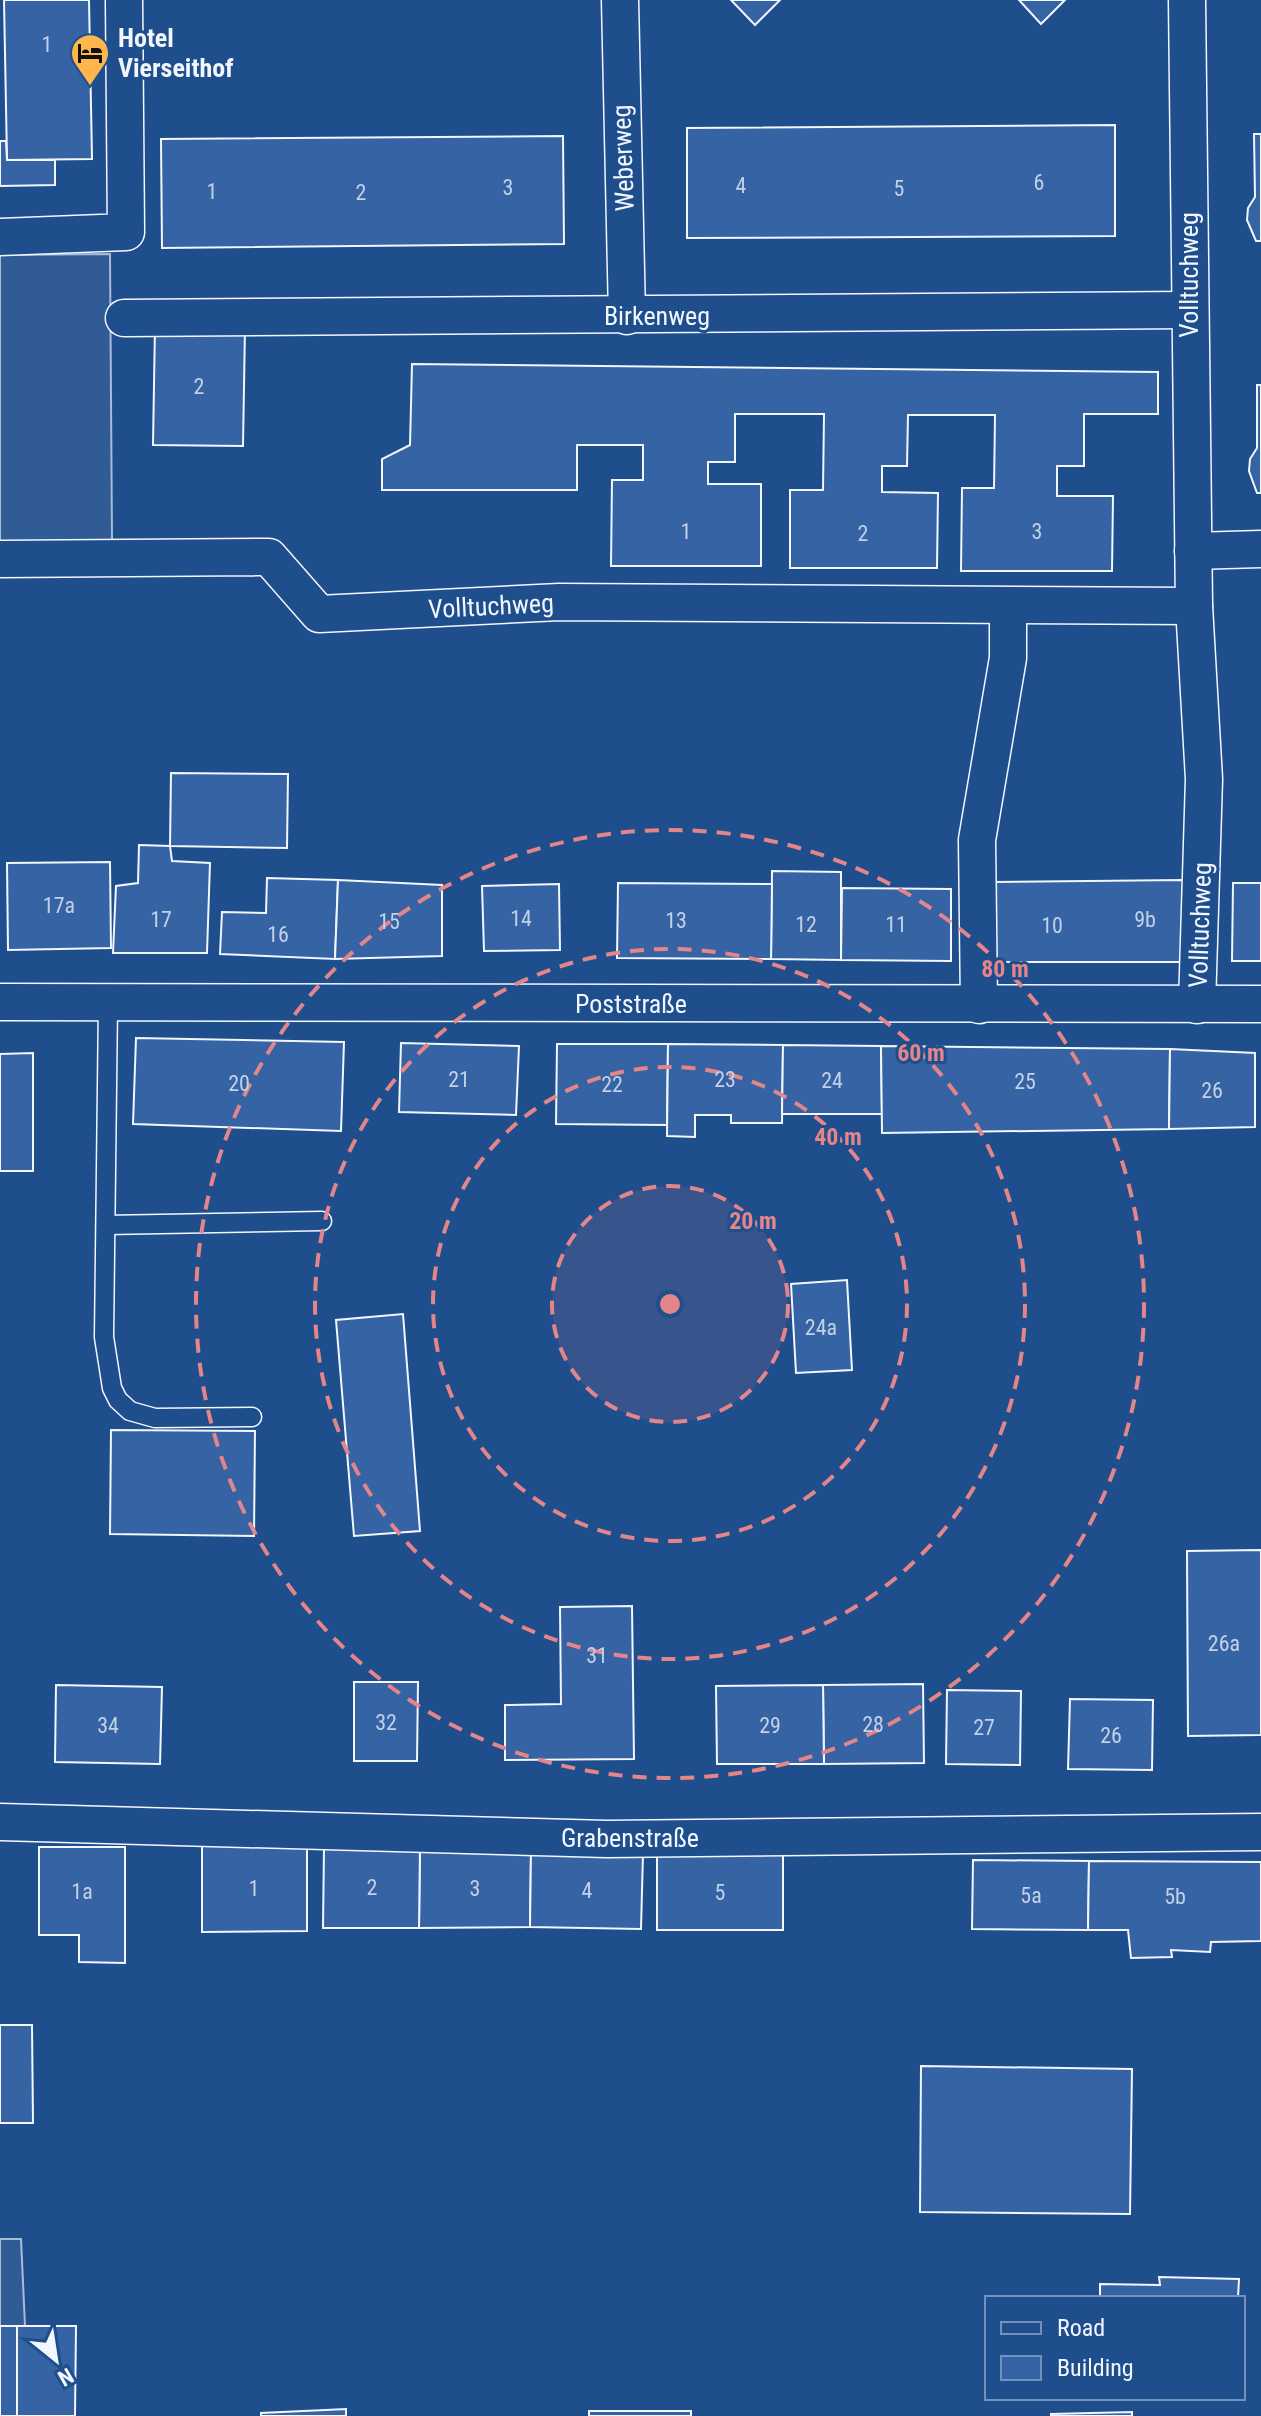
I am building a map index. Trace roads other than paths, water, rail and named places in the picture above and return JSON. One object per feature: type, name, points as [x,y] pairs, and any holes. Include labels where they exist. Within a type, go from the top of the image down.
[{"type":"street","points":[[0,237],[126,232],[124,0]]},
{"type":"street","name":"Weberweg","points":[[620,0],[627,316]]},
{"type":"street","name":"Volltuchweg","points":[[1187,0],[1194,606],[1204,779],[1197,1005]]},
{"type":"street","name":"Birkenweg","points":[[124,318],[1189,310]]},
{"type":"street","points":[[1193,551],[1261,549]]},
{"type":"street","name":"Volltuchweg","points":[[0,559],[269,557],[319,614],[559,602],[1194,606]]},
{"type":"street","points":[[979,1005],[977,840],[1008,658],[1008,606]]},
{"type":"street","name":"Poststraße","points":[[0,1002],[1261,1004]]},
{"type":"street","name":"Grabenstraße","points":[[0,1822],[607,1839],[1261,1832]]},
{"type":"lane","points":[[108,1003],[104,1337],[112,1388],[118,1400],[130,1411],[155,1418],[252,1417]]},
{"type":"lane","points":[[106,1225],[322,1221]]},
{"type":"place","name":"Hotel Vierseithof","points":[[90,87]]}]
